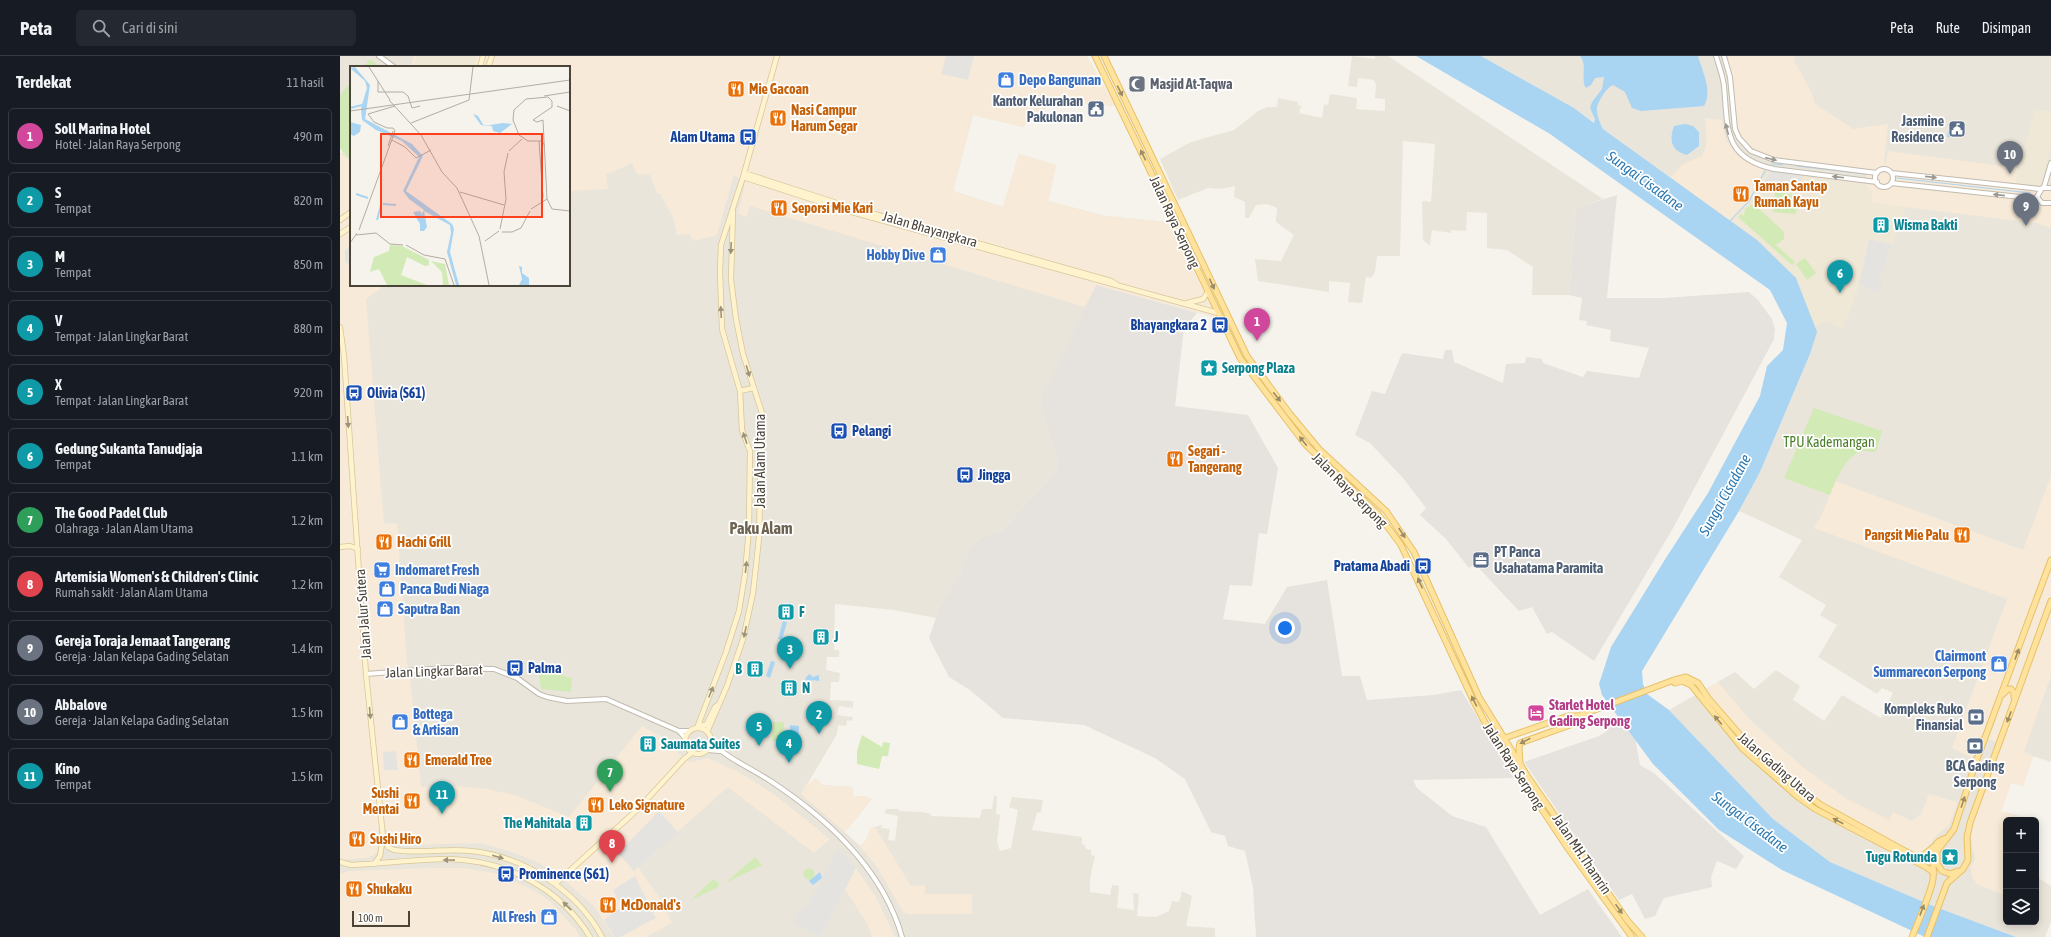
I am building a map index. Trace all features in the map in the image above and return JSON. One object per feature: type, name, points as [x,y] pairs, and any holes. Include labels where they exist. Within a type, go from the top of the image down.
[{"type":"main road","points":[[480,66],[483,56]]},
{"type":"main road","points":[[488,66],[492,56]]},
{"type":"main road","name":"Jalan Alam Utama","points":[[698,726],[733,633],[742,592],[749,528],[750,451],[742,430],[740,391],[725,343],[720,309],[721,245],[744,175],[777,56]]},
{"type":"main road","name":"Jalan Raya Serpong","points":[[1095,56],[1240,358],[1316,457],[1378,514],[1402,545],[1473,700],[1500,747],[1567,847],[1632,937]]},
{"type":"main road","name":"Jalan Raya Serpong","points":[[1104,56],[1247,356],[1297,423],[1319,449],[1386,511],[1400,530],[1414,552],[1479,697],[1511,749]]},
{"type":"main road","name":"Jalan Bhayangkara","points":[[744,175],[1218,313]]},
{"type":"main road","name":"Jalan Alam Utama","points":[[707,732],[720,703],[743,639],[752,593],[760,531],[760,449],[762,412],[743,354],[731,280],[733,209]]},
{"type":"main road","points":[[340,220],[350,213]]},
{"type":"main road","points":[[340,234],[350,227]]},
{"type":"main road","points":[[1185,303],[1203,298],[1208,292]]},
{"type":"main road","name":"Jalan Jalur Sutera","points":[[340,326],[344,356],[366,674],[383,837],[380,856],[374,864]]},
{"type":"main road","points":[[740,391],[753,388]]},
{"type":"main road","points":[[1292,427],[1297,423]]},
{"type":"main road","points":[[750,451],[760,449]]},
{"type":"main road","points":[[350,546],[357,540]]},
{"type":"main road","points":[[340,547],[350,546],[358,548]]},
{"type":"main road","points":[[1962,870],[1950,874],[1942,871],[1937,866],[1937,851],[1954,829],[2051,560]]},
{"type":"main road","points":[[742,592],[752,593]]},
{"type":"main road","points":[[1927,937],[1945,889],[1954,877],[1962,870],[1969,856],[1967,837],[1970,823],[2051,601]]},
{"type":"main road","points":[[1520,763],[1519,748],[1521,743],[1570,725],[1585,716],[1686,677],[1700,685],[1694,689],[1682,681],[1671,683]]},
{"type":"main road","name":"Jalan Gading Utara","points":[[1700,685],[1708,698],[1747,743],[1803,792],[1817,802],[1914,856],[1922,856],[1940,840],[1947,838]]},
{"type":"main road","name":"Jalan Gading Utara","points":[[1694,689],[1743,749],[1798,797],[1814,809],[1934,872]]},
{"type":"main road","points":[[2000,698],[2008,689],[2011,689],[2014,692],[2014,703]]},
{"type":"main road","points":[[684,759],[687,747],[686,738],[690,731],[698,726],[706,725],[715,707],[720,703]]},
{"type":"main road","points":[[1500,747],[1501,741],[1504,738],[1568,716],[1585,716]]},
{"type":"main road","points":[[687,747],[693,752],[703,753],[707,750],[711,742],[707,732],[698,726]]},
{"type":"main road","name":"Jalan MH.Thamrin","points":[[1511,749],[1627,920],[1642,937]]},
{"type":"main road","points":[[555,884],[638,809],[684,759],[693,752]]},
{"type":"main road","points":[[383,837],[388,847],[394,850],[471,851],[494,855],[516,862],[555,884],[588,916],[602,937]]},
{"type":"main road","points":[[1912,937],[1932,884],[1934,872],[1932,858],[1935,846]]},
{"type":"main road","points":[[340,862],[351,865],[448,859],[493,864],[513,871],[550,892],[568,907],[581,922],[590,937]]},
{"type":"street","points":[[379,56],[393,66]]},
{"type":"street","points":[[1716,56],[1724,85],[1726,122],[1732,143],[1745,157],[1755,163],[1774,169],[1868,180],[1877,182],[1882,186],[1891,183],[2038,199],[2044,204],[2051,203]]},
{"type":"street","points":[[1724,56],[1731,86],[1733,122],[1739,138],[1751,151],[1759,156],[1774,160],[1877,173],[1883,169],[1892,173],[2051,188]]},
{"type":"street","points":[[1791,162],[1791,171]]},
{"type":"street","points":[[2038,199],[2038,194],[2042,188],[2051,163]]},
{"type":"street","points":[[1868,180],[1872,177],[1869,172]]},
{"type":"street","points":[[1877,173],[1877,182]]},
{"type":"street","points":[[1891,183],[1893,177],[1892,173]]},
{"type":"street","name":"Jalan Lingkar Barat","points":[[366,674],[445,668],[494,668],[517,678],[547,698],[566,701],[606,699],[679,731],[686,738]]},
{"type":"street","name":"Jalan Lingkar Barat","points":[[679,731],[690,731]]},
{"type":"street","points":[[711,742],[720,752],[783,790],[816,815],[847,845],[873,877],[898,922],[902,937]]},
{"type":"street","points":[[707,750],[720,752]]},
{"type":"shaded area","points":[[340,56],[1087,56],[1115,106],[1059,101],[1037,113],[1023,127],[973,115],[953,191],[1003,207],[1019,154],[1056,165],[1048,201],[1105,216],[1168,222],[1217,318],[1095,285],[1042,409],[1058,464],[1054,474],[1001,531],[982,538],[970,546],[960,574],[940,606],[936,618],[894,610],[835,604],[834,650],[839,650],[839,657],[827,657],[826,670],[840,673],[839,682],[831,682],[830,700],[853,701],[853,708],[839,706],[837,715],[853,717],[852,721],[847,720],[846,726],[838,725],[837,734],[808,783],[809,785],[815,778],[823,785],[852,787],[853,797],[864,796],[872,799],[845,832],[860,846],[865,842],[871,828],[882,825],[881,828],[890,829],[888,840],[895,841],[898,816],[884,813],[887,809],[922,812],[931,814],[931,816],[980,818],[982,809],[992,809],[994,796],[997,796],[996,814],[1000,815],[997,841],[1000,851],[1011,848],[1018,810],[1009,807],[1012,797],[1043,800],[1041,812],[1037,813],[1032,830],[1082,837],[1082,844],[1085,845],[1086,849],[1091,850],[1091,855],[1095,856],[1090,879],[1090,892],[1110,895],[1112,885],[1119,886],[1117,908],[1134,910],[1133,893],[1139,894],[1137,916],[1156,917],[1169,911],[1172,901],[1179,902],[1182,891],[1192,896],[1186,926],[1215,928],[1215,937],[340,937],[340,153],[343,153],[340,148]]},
{"type":"shaded area","points":[[414,56],[1087,56],[1115,106],[1059,101],[1037,113],[1023,127],[973,115],[953,191],[1003,207],[1019,154],[1056,165],[1048,201],[1105,216],[1168,222],[1217,318],[1096,285],[1085,307],[750,206],[747,217],[738,214],[745,183],[734,175],[717,235],[693,241],[690,234],[677,235],[673,217],[660,194],[657,193],[650,175],[637,174],[632,163],[606,175],[608,189],[570,191],[570,66],[411,66]]},
{"type":"shaded area","points":[[416,56],[477,56],[475,66],[414,66]]},
{"type":"shaded area","points":[[946,56],[974,56],[968,80],[941,74]]},
{"type":"shaded area","points":[[1352,56],[1375,59],[1375,56],[1388,56],[1603,199],[1576,208],[1569,295],[1532,295],[1533,267],[1507,250],[1487,248],[1487,213],[1467,212],[1466,231],[1451,230],[1451,233],[1432,230],[1430,246],[1423,240],[1422,201],[1431,202],[1435,144],[1403,141],[1400,256],[1377,256],[1375,272],[1371,278],[1366,277],[1362,303],[1348,302],[1350,283],[1329,281],[1329,292],[1258,281],[1255,259],[1281,261],[1294,235],[1276,222],[1277,208],[1267,204],[1256,205],[1249,218],[1245,218],[1245,202],[1234,197],[1235,186],[1221,189],[1208,188],[1178,200],[1160,159],[1191,142],[1234,130],[1258,111],[1267,107],[1277,107],[1278,98],[1298,102],[1298,105],[1301,106],[1299,113],[1322,118],[1324,104],[1328,105],[1330,94],[1357,98],[1356,109],[1385,111],[1385,99],[1375,98],[1376,85],[1374,80],[1358,78],[1357,87],[1348,86]]},
{"type":"shaded area","points":[[1481,56],[2051,56],[2051,762],[2033,756],[2023,786],[2011,783],[2001,811],[2022,817],[2003,817],[2003,925],[2039,925],[2039,878],[2051,886],[2051,922],[2045,937],[2016,937],[1933,906],[1830,862],[1773,819],[1669,710],[1735,672],[1754,689],[1776,670],[1800,686],[1793,700],[1824,721],[1842,695],[1881,718],[1893,693],[1882,688],[1877,694],[1818,657],[1837,625],[1820,615],[1826,605],[1779,577],[1802,540],[1739,511],[1760,472],[1810,354],[1757,240],[1574,108]]},
{"type":"shaded area","points":[[1725,56],[1795,56],[1794,60],[1812,93],[1815,104],[1853,129],[1888,124],[1884,164],[1886,162],[1888,151],[2018,168],[2016,184],[2051,190],[2051,228],[2037,223],[1871,203],[1872,192],[1865,184],[1867,171],[1765,157],[1742,140],[1736,126],[1731,96],[1731,70]]},
{"type":"shaded area","points":[[2046,110],[2051,112],[2051,148],[2040,187],[2016,184],[2018,168],[2035,111]]},
{"type":"shaded area","points":[[1705,118],[1722,120],[1726,140],[1736,154],[1749,163],[1764,170],[1748,201],[1729,220],[1670,178],[1683,164],[1702,156],[1707,144]]},
{"type":"shaded area","points":[[340,153],[350,160],[350,286],[384,286],[366,299],[384,524],[397,523],[407,662],[410,676],[421,787],[455,786],[486,789],[515,795],[569,817],[642,726],[676,745],[678,754],[690,762],[708,758],[742,774],[775,795],[830,839],[814,853],[728,787],[638,867],[661,900],[672,923],[646,937],[614,937],[594,906],[555,872],[533,860],[509,851],[480,843],[411,845],[394,843],[388,837],[387,830],[377,831],[378,851],[374,855],[367,858],[340,860]]},
{"type":"shaded area","points":[[1767,170],[1862,182],[1872,192],[1871,203],[1906,207],[1880,279],[1883,282],[1878,293],[1859,286],[1843,329],[1827,321],[1815,327],[1796,278],[1757,240],[1731,221],[1750,203]]},
{"type":"shaded area","points":[[1770,170],[1802,174],[1800,191],[1763,187]]},
{"type":"shaded area","points":[[1617,195],[1607,298],[1665,298],[1749,292],[1758,300],[1772,319],[1775,329],[1774,339],[1672,530],[1594,661],[1552,632],[1547,634],[1532,607],[1519,611],[1475,564],[1469,568],[1446,539],[1420,515],[1426,508],[1403,478],[1370,443],[1355,435],[1372,391],[1385,394],[1402,353],[1443,359],[1445,350],[1452,350],[1454,362],[1503,383],[1506,364],[1525,363],[1526,357],[1542,359],[1543,363],[1583,377],[1587,371],[1639,378],[1649,348],[1610,341],[1611,330],[1586,325],[1587,321],[1579,320],[1582,298],[1569,295],[1576,208]]},
{"type":"shaded area","points":[[1869,239],[1892,244],[1880,279],[1883,282],[1878,293],[1859,285]]},
{"type":"shaded area","points":[[350,247],[350,267],[345,260],[345,251]]},
{"type":"shaded area","points":[[1096,285],[1197,313],[1184,328],[1175,406],[1248,415],[1278,468],[1267,534],[1259,533],[1252,586],[1230,585],[1223,619],[1265,624],[1287,587],[1327,580],[1342,676],[1360,676],[1367,700],[1434,695],[1461,690],[1514,778],[1413,780],[1417,788],[1452,816],[1486,827],[1540,915],[1588,889],[1622,937],[1256,937],[1253,888],[1245,851],[1228,846],[1225,836],[1211,832],[1185,779],[1155,758],[1084,725],[1003,718],[970,690],[949,677],[929,638],[940,606],[960,574],[970,546],[982,538],[1001,531],[1054,474],[1058,464],[1042,409],[1042,397]]},
{"type":"shaded area","points":[[2051,476],[2051,676],[2024,752],[2033,756],[2023,786],[2011,783],[2001,811],[2022,817],[2003,817],[2003,895],[1977,884],[1972,877],[1971,866],[1975,860],[1970,832],[2002,744],[1979,736],[1972,758],[1952,748],[2007,599],[1814,528],[1823,512],[1835,481],[2023,550]]},
{"type":"shaded area","points":[[1718,682],[1750,720],[1804,768],[1847,799],[1889,820],[1893,812],[1912,821],[1921,814],[1929,794],[1958,802],[1949,825],[1937,835],[1921,855],[1915,856],[1792,785],[1729,727],[1703,691]]},
{"type":"shaded area","points":[[1612,719],[1628,729],[1635,738],[1640,765],[1654,773],[1744,856],[1736,869],[1717,861],[1711,877],[1712,887],[1664,898],[1655,916],[1645,919],[1632,894],[1619,900],[1524,762],[1599,736],[1607,731],[1604,725]]},
{"type":"shaded area","points":[[396,751],[398,770],[384,770],[383,752]]},
{"type":"shaded area","points":[[815,778],[823,785],[852,787],[853,797],[864,796],[872,799],[845,832],[801,794],[807,783],[809,785]]},
{"type":"shaded area","points":[[659,811],[678,832],[634,871],[618,853]]},
{"type":"shaded area","points":[[875,827],[911,886],[925,885],[925,894],[972,894],[972,914],[907,914],[903,912],[877,867],[860,846],[865,842],[871,828]]},
{"type":"shaded area","points":[[838,848],[856,868],[820,937],[794,923],[798,912],[806,908]]},
{"type":"shaded area","points":[[464,868],[499,874],[535,891],[550,901],[576,930],[580,937],[340,937],[340,874],[348,871]]},
{"type":"shaded area","points":[[856,868],[876,897],[895,937],[872,937],[868,925],[845,889]]},
{"type":"shaded area","points":[[635,876],[656,918],[620,937],[615,937],[604,920],[622,907],[613,890]]},
{"type":"green space","points":[[370,59],[380,66],[365,66]]},
{"type":"green space","points":[[350,83],[350,160],[340,148],[340,95]]},
{"type":"green space","points":[[1775,192],[1798,195],[1796,214],[1773,212]]},
{"type":"green space","points":[[1751,205],[1757,207],[1784,232],[1784,239],[1776,245],[1795,262],[1792,265],[1738,217],[1741,214],[1744,216],[1745,209]]},
{"type":"green space","points":[[1805,258],[1816,273],[1807,280],[1796,264]]},
{"type":"green space","name":"TPU Kademangan","points":[[1814,408],[1882,431],[1876,452],[1863,451],[1852,457],[1842,469],[1830,495],[1784,478]]},
{"type":"green space","points":[[538,669],[572,678],[571,692],[541,689]]},
{"type":"green space","points":[[773,722],[784,722],[784,741],[772,741]]},
{"type":"green space","points":[[862,735],[882,747],[883,742],[890,743],[888,756],[882,756],[879,769],[857,764],[857,751]]},
{"type":"green space","points":[[755,857],[762,865],[725,883]]},
{"type":"green space","points":[[807,869],[811,869],[813,870],[813,878],[807,879],[804,876],[804,872]]},
{"type":"green space","points":[[712,880],[715,880],[719,884],[718,887],[691,900]]},
{"type":"water","name":"Sungai Cisadane","points":[[1416,56],[1481,56],[1574,108],[1594,123],[1595,119],[1590,108],[1592,102],[1602,89],[1604,77],[1595,78],[1591,85],[1586,88],[1584,84],[1584,68],[1580,56],[1698,56],[1707,88],[1704,106],[1641,111],[1632,108],[1625,92],[1613,85],[1601,98],[1597,108],[1598,118],[1603,129],[1757,240],[1796,278],[1817,332],[1810,354],[1760,472],[1739,511],[1642,671],[1643,684],[1647,694],[1669,710],[1773,819],[1830,862],[1933,906],[2016,937],[1925,937],[1782,870],[1719,830],[1653,764],[1602,695],[1599,684],[1611,647],[1708,493],[1760,396],[1767,366],[1783,350],[1787,323],[1770,290],[1550,134]]},
{"type":"water","points":[[1685,124],[1693,126],[1699,132],[1699,146],[1687,155],[1675,148],[1672,140],[1672,131],[1674,126]]},
{"type":"water","points":[[1948,131],[1959,132],[1962,137],[1947,137]]},
{"type":"water","points":[[783,621],[787,622],[782,640],[778,639]]},
{"type":"water","points":[[771,661],[775,662],[770,678],[766,676]]},
{"type":"water","points":[[809,674],[813,677],[819,675],[819,681],[813,680],[808,682],[805,679]]},
{"type":"water","points":[[790,725],[799,726],[798,749],[790,749]]},
{"type":"water","points":[[820,872],[822,878],[813,885],[809,881]]},
{"type":"waterway","points":[[1772,164],[1783,165]]},
{"type":"waterway","points":[[1797,166],[1866,174]]},
{"type":"waterway","points":[[1730,221],[1749,201],[1765,171]]},
{"type":"waterway","points":[[2050,175],[2051,171]]},
{"type":"waterway","points":[[1897,178],[2030,193]]},
{"type":"place","name":"Depo Bangunan","points":[[1006,80]]},
{"type":"place","name":"Masjid At-Taqwa","points":[[1137,84]]},
{"type":"place","name":"Mie Gacoan","points":[[736,89]]},
{"type":"place","name":"Kantor Kelurahan Pakulonan","points":[[1096,109]]},
{"type":"place","name":"Nasi Campur Harum Segar","points":[[778,118]]},
{"type":"place","name":"Jasmine Residence","points":[[1957,129]]},
{"type":"place","name":"Alam Utama","points":[[748,137]]},
{"type":"place","name":"Abbalove","points":[[2010,174]]},
{"type":"place","name":"Taman Santap Rumah Kayu","points":[[1741,194]]},
{"type":"place","name":"Seporsi Mie Kari","points":[[779,208]]},
{"type":"place","name":"Wisma Bakti","points":[[1881,225]]},
{"type":"place","name":"Gereja Toraja Jemaat Tangerang","points":[[2026,226]]},
{"type":"place","name":"Hobby Dive","points":[[938,255]]},
{"type":"place","name":"Gedung Sukanta Tanudjaja","points":[[1840,293]]},
{"type":"place","name":"Bhayangkara 2","points":[[1220,325]]},
{"type":"place","name":"Soll Marina Hotel","points":[[1257,341]]},
{"type":"place","name":"Serpong Plaza","points":[[1209,368]]},
{"type":"place","name":"Olivia (S61)","points":[[354,393]]},
{"type":"place","name":"Pelangi","points":[[839,431]]},
{"type":"place","name":"Segari - Tangerang","points":[[1175,459]]},
{"type":"place","name":"Jingga","points":[[965,475]]},
{"type":"place","name":"Pangsit Mie Palu","points":[[1962,535]]},
{"type":"place","name":"Hachi Grill","points":[[384,542]]},
{"type":"place","name":"PT Panca Usahatama Paramita","points":[[1481,560]]},
{"type":"place","name":"Pratama Abadi","points":[[1423,566]]},
{"type":"place","name":"Indomaret Fresh","points":[[382,570]]},
{"type":"place","name":"Panca Budi Niaga","points":[[387,589]]},
{"type":"place","name":"Saputra Ban","points":[[385,609]]},
{"type":"place","name":"F","points":[[786,612]]},
{"type":"place","name":"J","points":[[821,637]]},
{"type":"place","name":"Clairmont Summarecon Serpong","points":[[1999,664]]},
{"type":"place","name":"Palma","points":[[515,668]]},
{"type":"place","name":"B","points":[[755,669]]},
{"type":"place","name":"M","points":[[790,669]]},
{"type":"place","name":"N","points":[[789,688]]},
{"type":"place","name":"Starlet Hotel Gading Serpong","points":[[1536,713]]},
{"type":"place","name":"Kompleks Ruko Finansial","points":[[1976,717]]},
{"type":"place","name":"Bottega & Artisan","points":[[400,722]]},
{"type":"place","name":"S","points":[[819,734]]},
{"type":"place","name":"Saumata Suites","points":[[648,744]]},
{"type":"place","name":"X","points":[[759,746]]},
{"type":"place","name":"BCA Gading Serpong","points":[[1975,746]]},
{"type":"place","name":"Emerald Tree","points":[[412,760]]},
{"type":"place","name":"V","points":[[789,763]]},
{"type":"place","name":"The Good Padel Club","points":[[610,792]]},
{"type":"place","name":"Sushi Mentai","points":[[412,801]]},
{"type":"place","name":"Leko Signature","points":[[596,805]]},
{"type":"place","name":"Kino","points":[[442,814]]},
{"type":"place","name":"The Mahitala","points":[[584,823]]},
{"type":"place","name":"Sushi Hiro","points":[[357,839]]},
{"type":"place","name":"Tugu Rotunda","points":[[1950,857]]},
{"type":"place","name":"Artemisia Women's & Children's Clinic","points":[[612,863]]},
{"type":"place","name":"Prominence (S61)","points":[[506,874]]},
{"type":"place","name":"Shukaku","points":[[354,889]]},
{"type":"place","name":"McDonald's","points":[[608,905]]},
{"type":"place","name":"All Fresh","points":[[549,917]]},
{"type":"district","name":"Paku Alam","points":[[761,528]]}]
